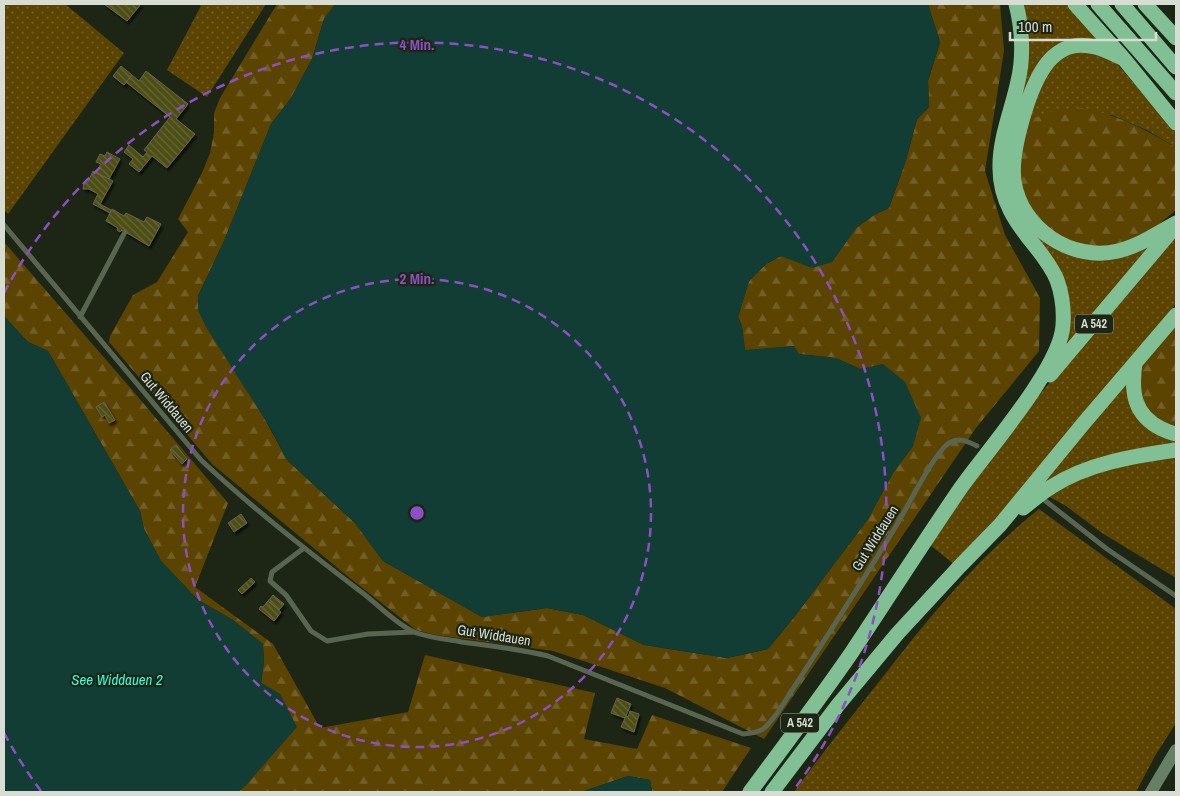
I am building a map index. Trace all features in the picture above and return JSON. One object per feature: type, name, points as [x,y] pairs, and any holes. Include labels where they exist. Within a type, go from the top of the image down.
[{"type":"highway","points":[[1010,422],[1040,380],[1059,345],[1063,327],[1063,304],[1057,280],[1044,258],[1019,227],[1008,209],[1002,189],[1001,149],[1019,78],[1020,38],[1019,16],[1016,4]]},
{"type":"highway","points":[[1075,4],[1124,59],[1176,123]]},
{"type":"highway","points":[[1098,4],[1176,93]]},
{"type":"highway","points":[[1122,4],[1176,67]]},
{"type":"highway","points":[[1145,4],[1176,38]]},
{"type":"highway","points":[[1124,59],[1099,48],[1079,46],[1061,51],[1047,64],[1037,80],[1014,154],[1017,192],[1026,211],[1038,228],[1058,243],[1082,252],[1118,251],[1142,242],[1176,224]]},
{"type":"highway","name":"A 542","points":[[750,792],[851,653],[974,468],[1010,422],[1176,224]]},
{"type":"highway","name":"A 542","points":[[772,792],[832,712],[898,633],[1000,526],[1089,416],[1176,315]]},
{"type":"highway","points":[[1135,363],[1134,385],[1139,410],[1152,424],[1176,434]]},
{"type":"highway","points":[[1000,526],[1052,486],[1070,477],[1125,458],[1176,450]]},
{"type":"main road","points":[[1151,792],[1176,750]]},
{"type":"lane","name":"Gut Widdauen","points":[[4,225],[201,460],[233,490],[362,592],[392,619],[415,632],[437,638],[548,656],[743,734],[758,733],[769,724],[778,712],[896,526],[938,454],[948,444],[960,439],[977,446]]},
{"type":"lane","points":[[80,317],[125,232]]},
{"type":"lane","points":[[1043,499],[1106,549],[1176,596]]},
{"type":"lane","points":[[304,548],[272,572],[270,581],[286,595],[311,631],[327,640],[368,634],[415,632]]},
{"type":"green space","points":[[4,4],[65,4],[124,53],[8,214],[4,210]]},
{"type":"green space","points":[[198,4],[266,4],[207,97],[167,70],[201,6]]},
{"type":"green space","points":[[277,4],[335,4],[324,19],[312,59],[291,98],[271,124],[224,241],[198,296],[287,460],[355,523],[383,561],[482,617],[547,608],[583,615],[644,645],[727,658],[768,649],[868,519],[893,473],[913,446],[883,365],[860,369],[836,358],[798,354],[794,346],[745,351],[742,326],[738,317],[749,281],[766,264],[781,256],[832,262],[856,228],[874,215],[889,208],[906,160],[917,119],[929,107],[928,81],[940,42],[928,4],[1000,4],[1004,51],[985,171],[1005,235],[1040,298],[1039,351],[976,428],[764,739],[665,688],[553,651],[436,635],[416,630],[212,464],[109,342],[110,336],[133,295],[157,282],[188,232],[178,219],[202,173],[210,153],[214,133],[214,113],[220,98]]},
{"type":"green space","points":[[1022,4],[1067,4],[1101,42],[1076,42],[1061,45],[1042,60],[1030,81],[1013,129],[1009,162],[1009,174],[1015,201],[1023,216],[1045,240],[1059,249],[1074,256],[1090,259],[1120,257],[1155,239],[1157,241],[1063,352],[1061,350],[1067,319],[1065,292],[1061,280],[1046,254],[1021,222],[1013,208],[1004,173],[1004,161],[1017,106],[1024,60],[1025,27]]},
{"type":"green space","points":[[1080,49],[1112,60],[1119,66],[1176,132],[1176,148],[1149,131],[1112,115],[1027,121],[1050,66]]},
{"type":"green space","points":[[1084,108],[1132,124],[1176,148],[1176,210],[1147,234],[1105,249],[1068,244],[1037,221],[1020,187],[1017,165],[1027,121],[1051,112]]},
{"type":"green space","points":[[1176,236],[1176,304],[1002,514],[955,565],[929,544],[1027,409]]},
{"type":"green space","points":[[4,242],[228,503],[195,587],[273,644],[320,728],[408,712],[425,655],[595,693],[584,739],[637,749],[652,715],[751,748],[722,792],[652,792],[650,780],[628,776],[581,792],[238,792],[247,784],[280,694],[261,683],[264,662],[263,644],[233,620],[198,600],[161,561],[144,529],[140,511],[48,351],[28,342],[4,316]]},
{"type":"green space","points":[[1176,323],[1176,431],[1146,413],[1138,377],[1145,361]]},
{"type":"green space","points":[[1129,375],[1176,437],[1176,446],[1037,487]]},
{"type":"green space","points":[[1176,455],[1176,578],[1102,533],[1066,506],[1046,495],[1090,473]]},
{"type":"green space","points":[[1039,509],[1176,609],[1176,723],[1155,756],[1136,792],[794,792],[936,610],[995,547]]},
{"type":"water","points":[[335,4],[928,4],[940,42],[928,81],[929,107],[917,119],[906,160],[889,208],[874,215],[856,228],[832,262],[812,268],[781,256],[766,264],[749,281],[738,317],[742,326],[745,350],[794,346],[799,354],[836,358],[860,369],[883,364],[905,382],[921,418],[913,446],[893,473],[868,519],[768,649],[727,658],[644,645],[583,615],[547,608],[482,617],[383,561],[355,523],[287,460],[271,429],[206,327],[198,310],[198,296],[224,241],[271,124],[291,98],[312,59],[324,19]]},
{"type":"water","name":"See Widdauen 2","points":[[4,316],[28,342],[48,351],[140,511],[144,529],[161,561],[198,600],[233,620],[263,644],[264,662],[261,683],[280,694],[297,727],[238,792],[4,792]]},
{"type":"water","points":[[628,776],[650,780],[652,792],[581,792]]},
{"type":"building","points":[[104,4],[141,4],[127,21]]},
{"type":"building","points":[[121,66],[132,75],[124,85],[113,76]]},
{"type":"building","points":[[146,71],[188,104],[176,119],[195,134],[167,168],[152,156],[139,172],[129,164],[133,159],[124,152],[129,145],[143,157],[147,152],[144,150],[170,117],[126,82],[132,75],[139,81]]},
{"type":"building","points":[[107,152],[120,159],[109,179],[96,173],[101,164],[96,162],[100,154],[105,156]]},
{"type":"building","points":[[93,171],[113,181],[100,204],[111,210],[110,213],[93,204],[98,194],[89,189],[83,189],[84,183],[88,182]]},
{"type":"building","points":[[112,209],[124,216],[126,213],[144,222],[147,217],[161,224],[149,246],[122,230],[120,232],[117,230],[118,228],[106,221]]},
{"type":"building","points":[[104,402],[115,420],[109,423],[105,415],[102,417],[96,407]]},
{"type":"building","points":[[176,445],[187,459],[182,464],[170,450]]},
{"type":"building","points":[[241,514],[247,523],[234,532],[228,523]]},
{"type":"building","points":[[251,578],[255,582],[242,594],[238,590]]},
{"type":"building","points":[[273,595],[284,604],[279,610],[268,601]]},
{"type":"building","points":[[268,601],[281,612],[274,621],[259,609]]},
{"type":"building","points":[[617,698],[631,704],[625,718],[611,713]]},
{"type":"building","points":[[630,711],[639,714],[634,732],[621,727]]}]
